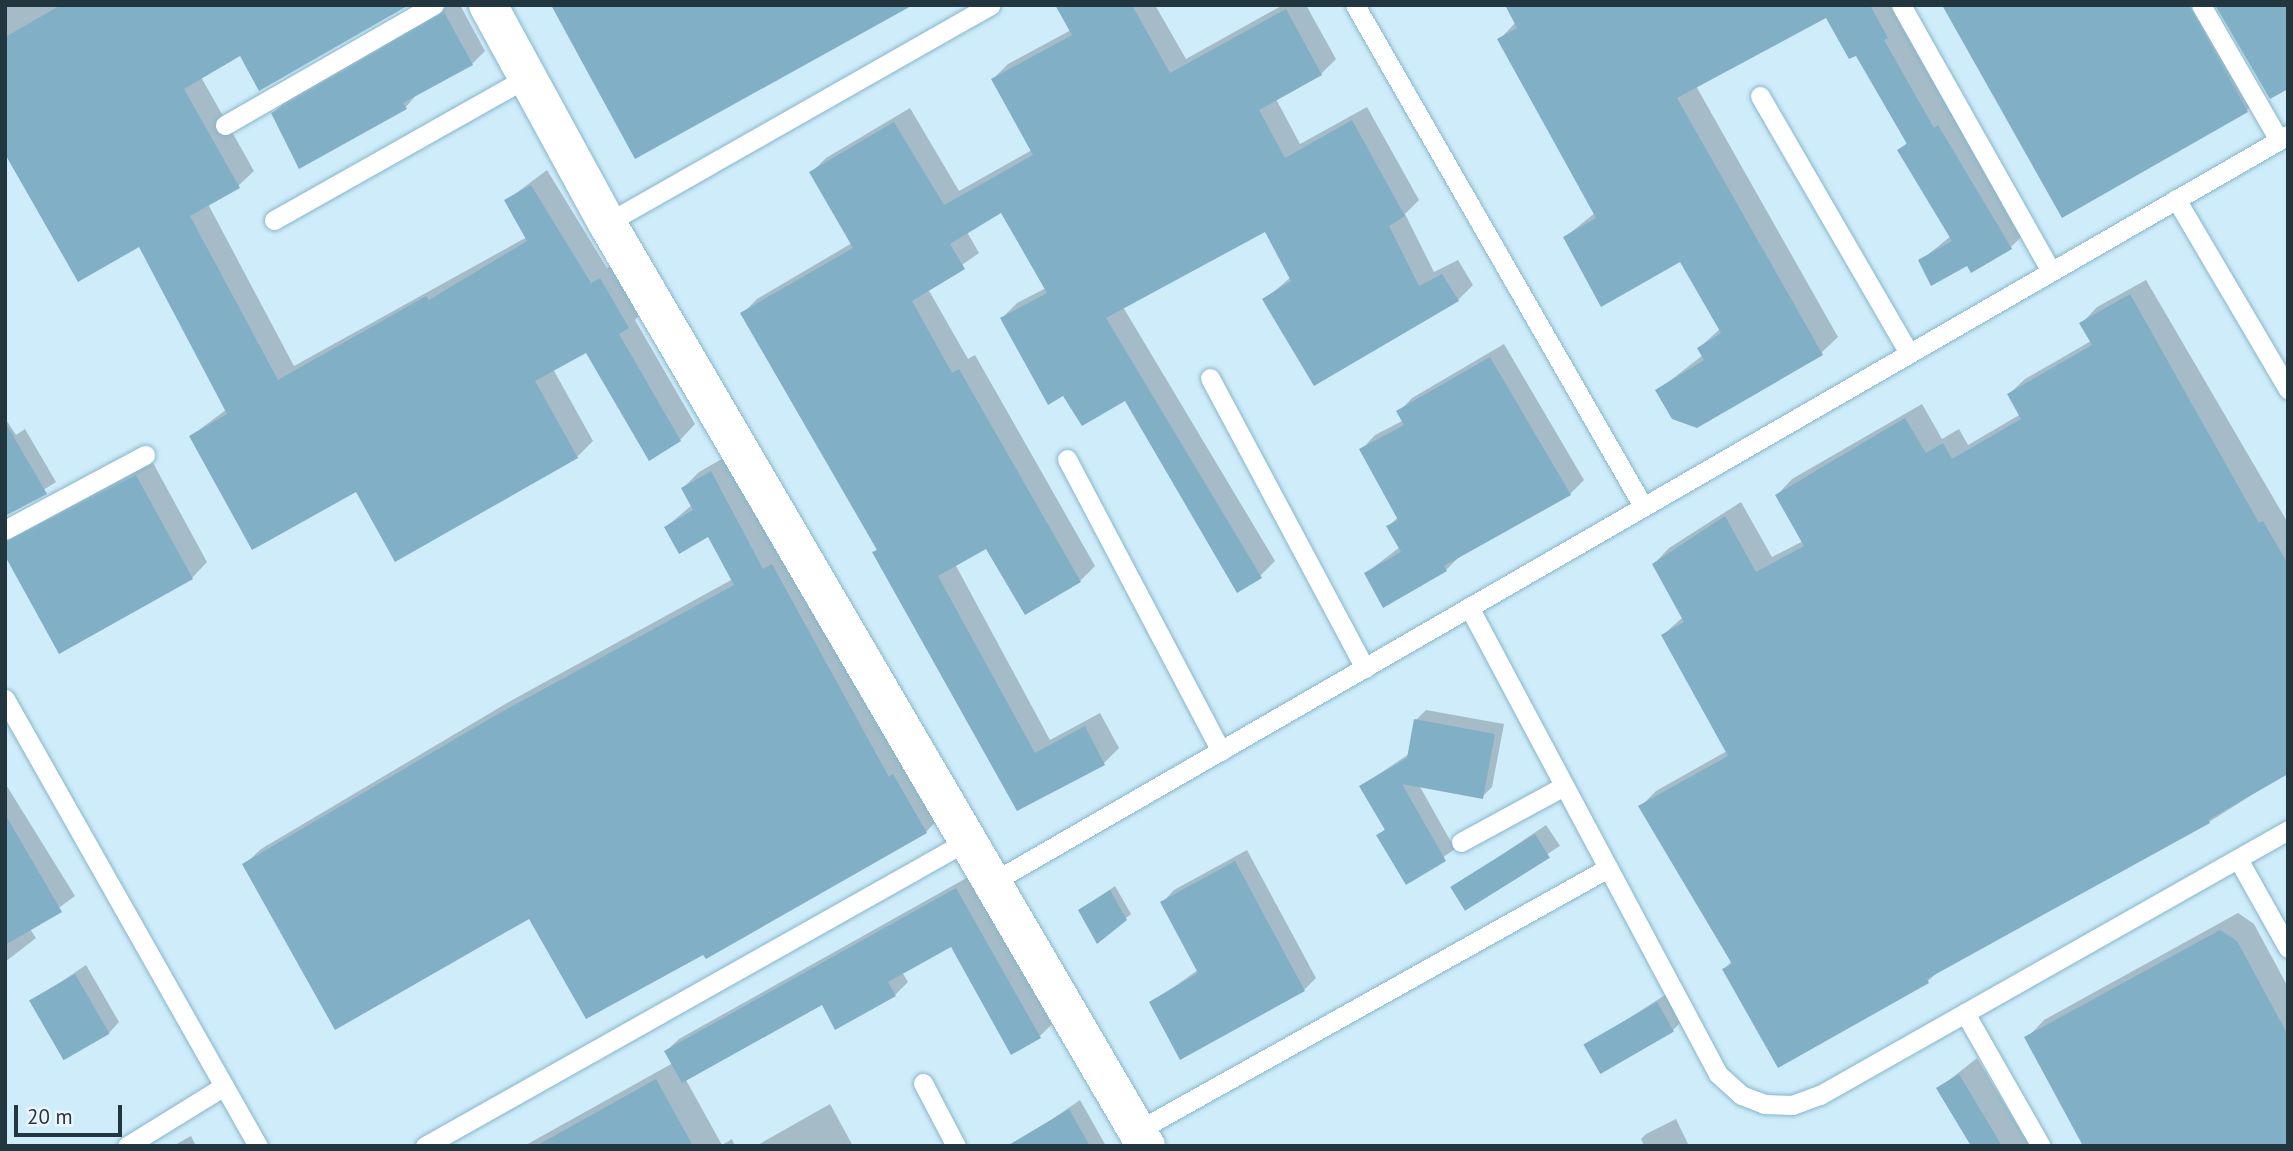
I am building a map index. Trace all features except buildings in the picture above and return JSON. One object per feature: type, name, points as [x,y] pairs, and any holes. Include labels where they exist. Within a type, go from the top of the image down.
[{"type":"street","points":[[488,5],[607,223],[1142,1138]]},
{"type":"lane","points":[[225,125],[435,5]]},
{"type":"lane","points":[[607,223],[990,5]]},
{"type":"lane","points":[[1355,5],[1643,506]]},
{"type":"lane","points":[[1901,5],[2051,271]]},
{"type":"lane","points":[[991,883],[2284,137],[2202,5]]},
{"type":"lane","points":[[274,220],[528,77]]},
{"type":"lane","points":[[1760,96],[1909,353]]},
{"type":"lane","points":[[2176,199],[2288,389]]},
{"type":"lane","points":[[1210,378],[1365,668]]},
{"type":"lane","points":[[5,530],[145,455]]},
{"type":"lane","points":[[1067,459],[1221,751]]},
{"type":"lane","points":[[1469,607],[1718,1074],[1741,1095],[1764,1104],[1792,1105],[1820,1095],[2288,830]]},
{"type":"lane","points":[[5,699],[258,1146]]},
{"type":"lane","points":[[1461,842],[1564,786]]},
{"type":"lane","points":[[425,1146],[967,841]]},
{"type":"lane","points":[[2238,859],[2288,948]]},
{"type":"lane","points":[[1142,1138],[1608,869]]},
{"type":"lane","points":[[1965,1013],[2041,1146]]},
{"type":"lane","points":[[923,1083],[956,1146]]},
{"type":"lane","points":[[127,1146],[224,1086]]}]
